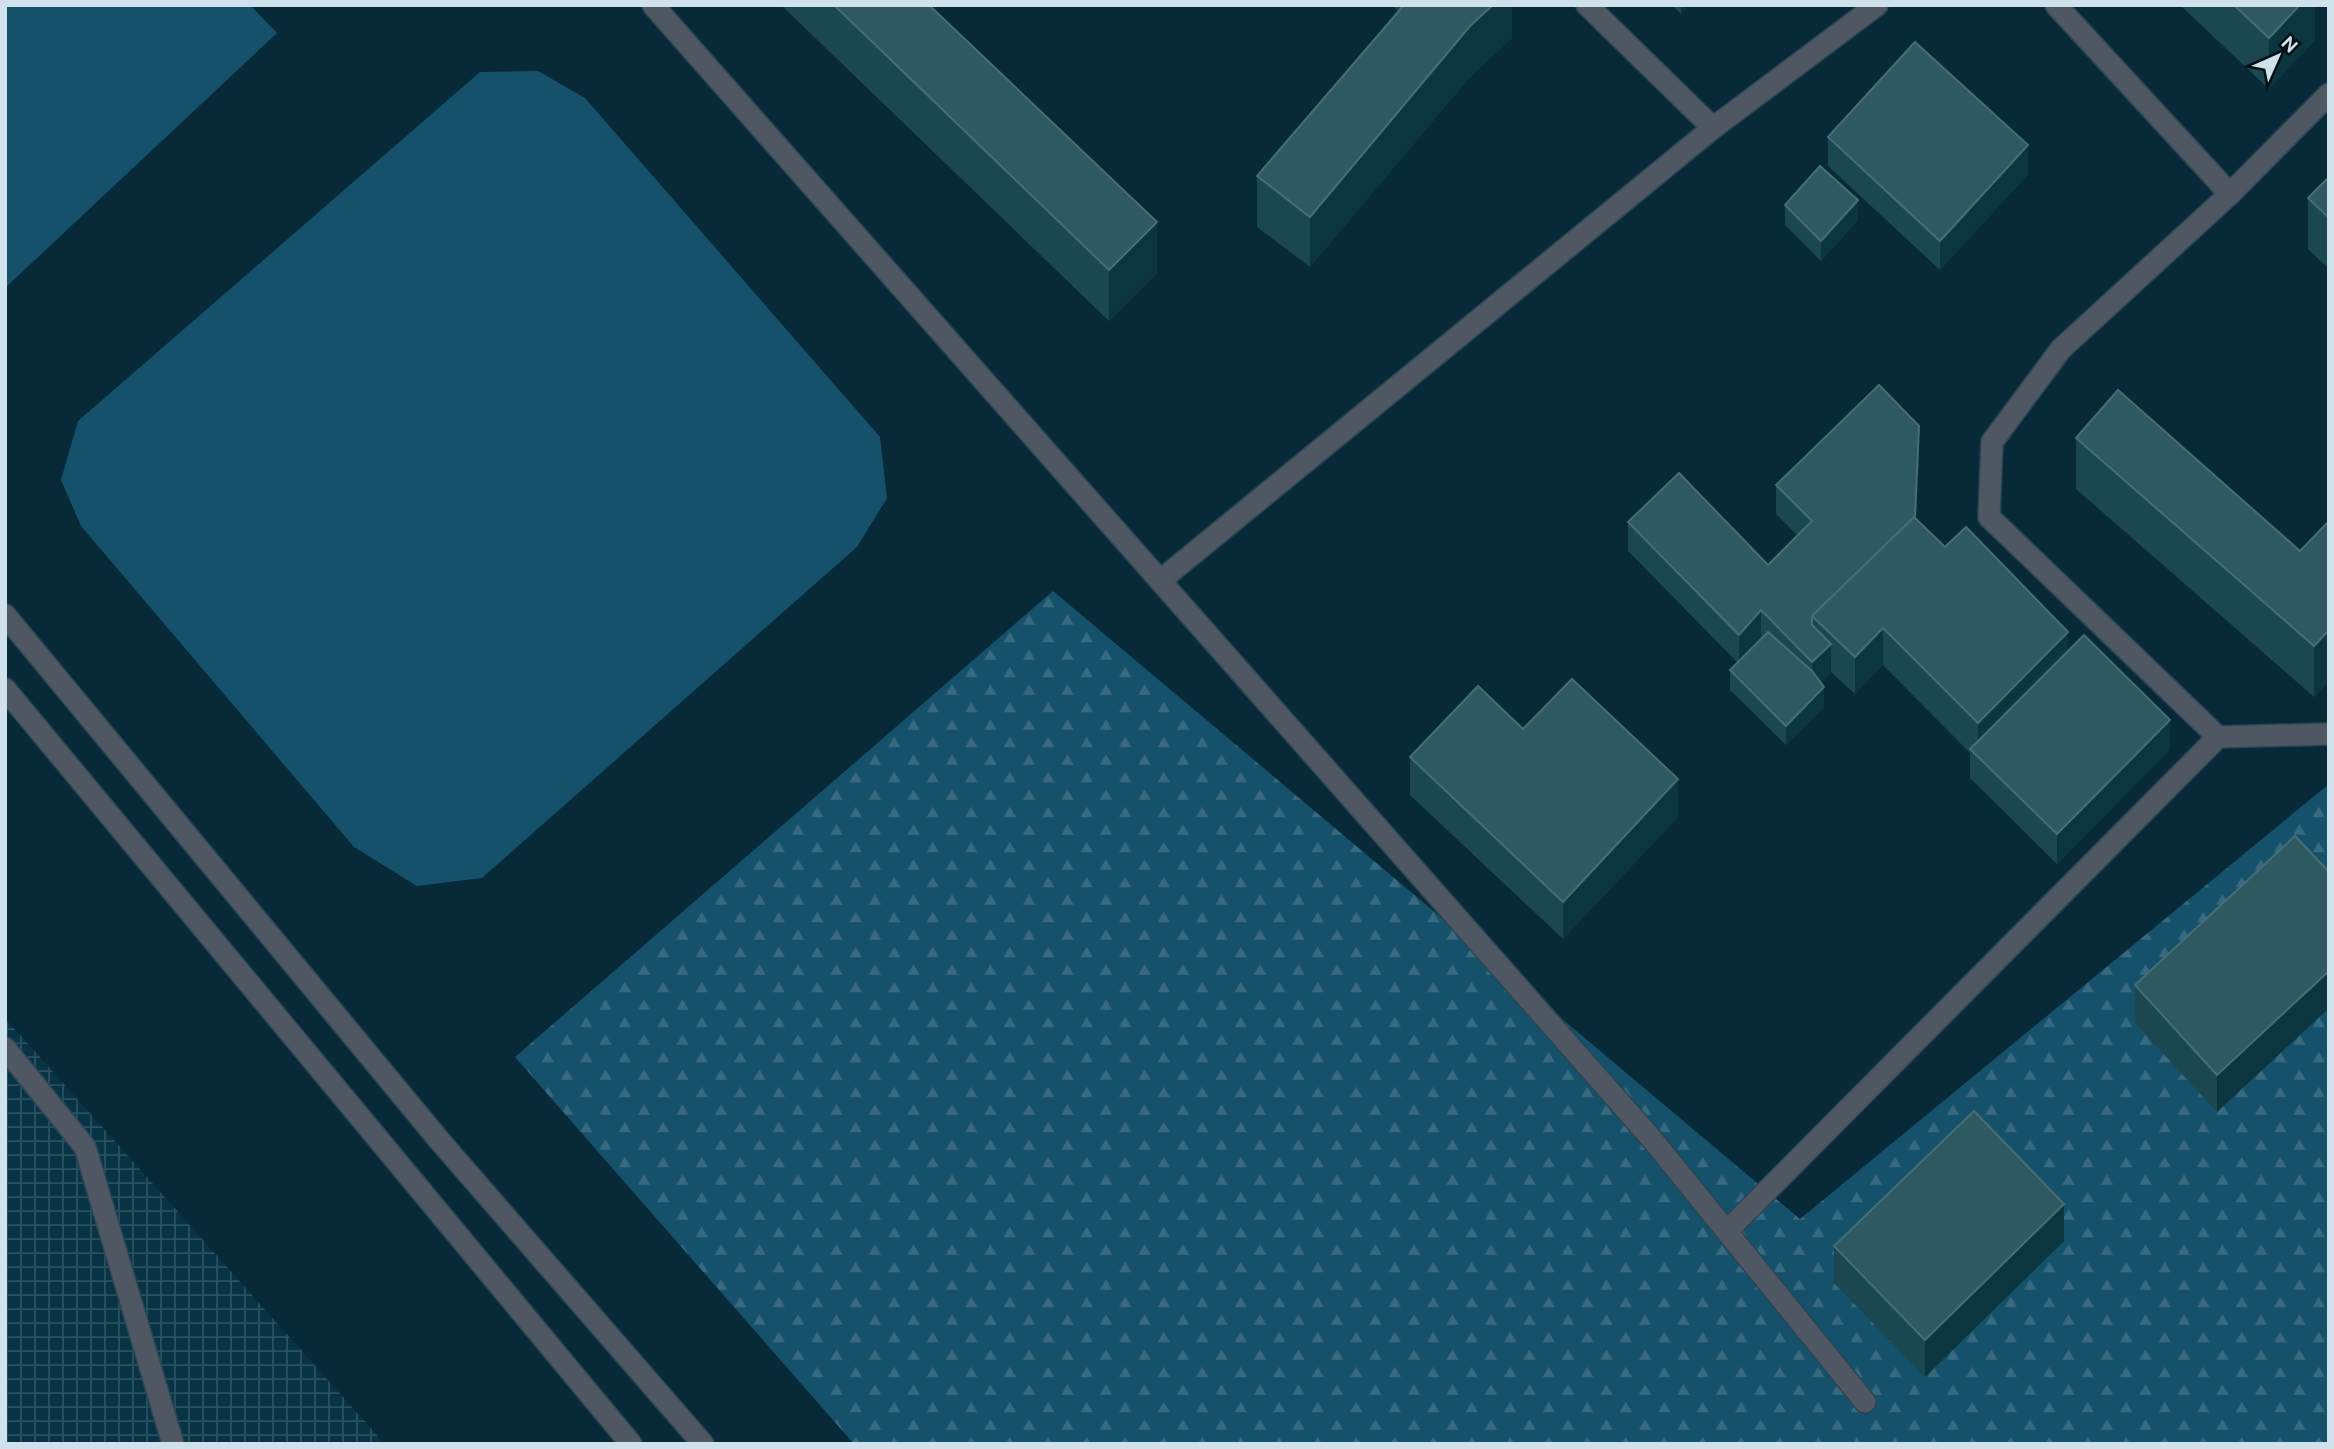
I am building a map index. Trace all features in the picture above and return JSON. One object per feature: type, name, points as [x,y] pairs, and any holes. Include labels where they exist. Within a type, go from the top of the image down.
[{"type":"street","points":[[653,5],[1651,1138],[1865,1402]]},
{"type":"street","points":[[1587,5],[1713,128]]},
{"type":"street","points":[[1161,580],[1713,128],[1877,5]]},
{"type":"street","points":[[2056,5],[2230,194]]},
{"type":"street","points":[[2218,737],[1989,517],[1993,442],[2061,349],[2230,194],[2329,94]]},
{"type":"street","points":[[5,615],[439,1140],[703,1444]]},
{"type":"street","points":[[5,689],[631,1444]]},
{"type":"street","points":[[1727,1231],[2218,737],[2329,734]]},
{"type":"street","points":[[5,1048],[85,1147],[173,1444]]},
{"type":"shaded area","points":[[5,1018],[385,1444],[5,1444]]},
{"type":"green space","points":[[5,5],[250,5],[277,33],[5,288]]},
{"type":"green space","points":[[538,71],[585,98],[880,437],[887,498],[857,547],[482,878],[417,886],[354,847],[81,526],[61,480],[78,421],[480,72]]},
{"type":"green space","points":[[1053,591],[1800,1219],[2329,784],[2329,1444],[854,1444],[515,1057]]},
{"type":"building","points":[[834,5],[929,5],[1157,222],[1109,270]]},
{"type":"building","points":[[1404,5],[1493,5],[1470,26],[1310,217],[1257,176]]},
{"type":"building","points":[[2234,5],[2300,5],[2269,38]]},
{"type":"building","points":[[1915,42],[2028,145],[1940,241],[1828,137]]},
{"type":"building","points":[[1820,166],[1858,200],[1821,241],[1785,205]]},
{"type":"building","points":[[2329,177],[2329,218],[2308,198]]},
{"type":"building","points":[[1879,385],[1919,426],[1915,517],[1812,616],[1812,625],[1831,644],[1812,662],[1761,610],[1739,635],[1628,522],[1679,473],[1768,565],[1812,521],[1776,485]]},
{"type":"building","points":[[2118,390],[2300,551],[2329,521],[2329,630],[2314,646],[2076,438]]},
{"type":"building","points":[[1914,517],[1945,547],[1966,527],[2068,632],[1978,723],[1883,628],[1855,657],[1812,616]]},
{"type":"building","points":[[1768,632],[1812,671],[1824,687],[1786,726],[1730,670]]},
{"type":"building","points":[[2084,635],[2170,720],[2057,834],[1970,749]]},
{"type":"building","points":[[1572,679],[1678,779],[1563,902],[1410,757],[1478,686],[1523,729]]},
{"type":"building","points":[[2295,836],[2329,872],[2329,971],[2217,1075],[2135,985]]},
{"type":"building","points":[[1974,1111],[2064,1204],[1925,1340],[1834,1246]]}]
